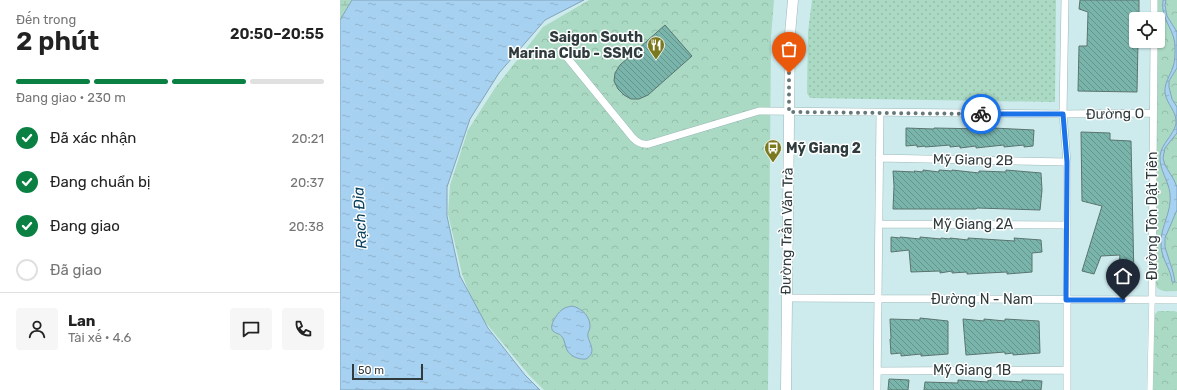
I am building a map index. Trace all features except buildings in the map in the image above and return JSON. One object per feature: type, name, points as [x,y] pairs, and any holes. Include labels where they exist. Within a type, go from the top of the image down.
[{"type":"main road","name":"Đường Trần Văn Trà","points":[[786,390],[790,34],[793,0]]},
{"type":"street","points":[[1065,0],[1063,114],[1067,162],[1067,390]]},
{"type":"street","points":[[1154,0],[1154,12]]},
{"type":"street","name":"Đường Tôn Dật Tiên","points":[[1150,390],[1154,48]]},
{"type":"street","name":"Đường O","points":[[562,50],[633,138],[640,144],[649,144],[759,111],[1063,114],[1153,113]]},
{"type":"street","points":[[877,390],[880,113]]},
{"type":"street","name":"Mỹ Giang 2B","points":[[879,158],[1067,162]]},
{"type":"street","name":"Mỹ Giang 2A","points":[[879,224],[1066,225]]},
{"type":"street","name":"Đường N - Nam","points":[[786,298],[1177,300]]},
{"type":"street","name":"Mỹ Giang 1B","points":[[877,371],[1067,370]]},
{"type":"green space","points":[[340,0],[352,0],[340,20]]},
{"type":"green space","points":[[589,0],[774,0],[771,37],[768,390],[544,390],[529,375],[476,311],[462,274],[448,214],[450,185],[468,130],[495,88],[543,27]]},
{"type":"green space","points":[[812,0],[1056,0],[1055,102],[810,98],[807,93],[808,32]]},
{"type":"green space","points":[[1158,0],[1177,0],[1177,291],[1163,291],[1156,286],[1158,48],[1165,48],[1165,12],[1158,12]]},
{"type":"green space","points":[[1158,311],[1177,312],[1177,390],[1153,390],[1154,315]]},
{"type":"water","name":"Rạch Đỉa","points":[[352,0],[584,0],[545,20],[499,73],[470,119],[447,187],[447,216],[460,276],[488,328],[525,375],[540,390],[340,390],[340,20]]},
{"type":"water","points":[[1163,0],[1166,0],[1165,5],[1167,16],[1177,32],[1177,68],[1169,81],[1169,87],[1172,99],[1177,107],[1177,133],[1165,148],[1163,158],[1165,165],[1177,187],[1177,210],[1165,238],[1165,247],[1175,282],[1172,282],[1161,248],[1161,236],[1168,212],[1170,194],[1161,166],[1160,156],[1162,148],[1176,124],[1175,115],[1165,93],[1166,83],[1174,65],[1175,42],[1163,7]]},
{"type":"water","points":[[572,306],[582,311],[589,320],[590,328],[588,336],[592,352],[586,359],[572,356],[567,350],[562,336],[554,332],[552,329],[554,319],[559,313],[564,308]]},
{"type":"way so far","points":[[789,73],[789,112],[981,114]]},
{"type":"place","name":"Saigon South Marina Club - SSMC","points":[[656,60]]},
{"type":"place","name":"Mỹ Giang 2","points":[[773,163]]},
{"type":"route","points":[[981,114],[1063,114],[1067,162],[1066,300],[1123,300]]}]
